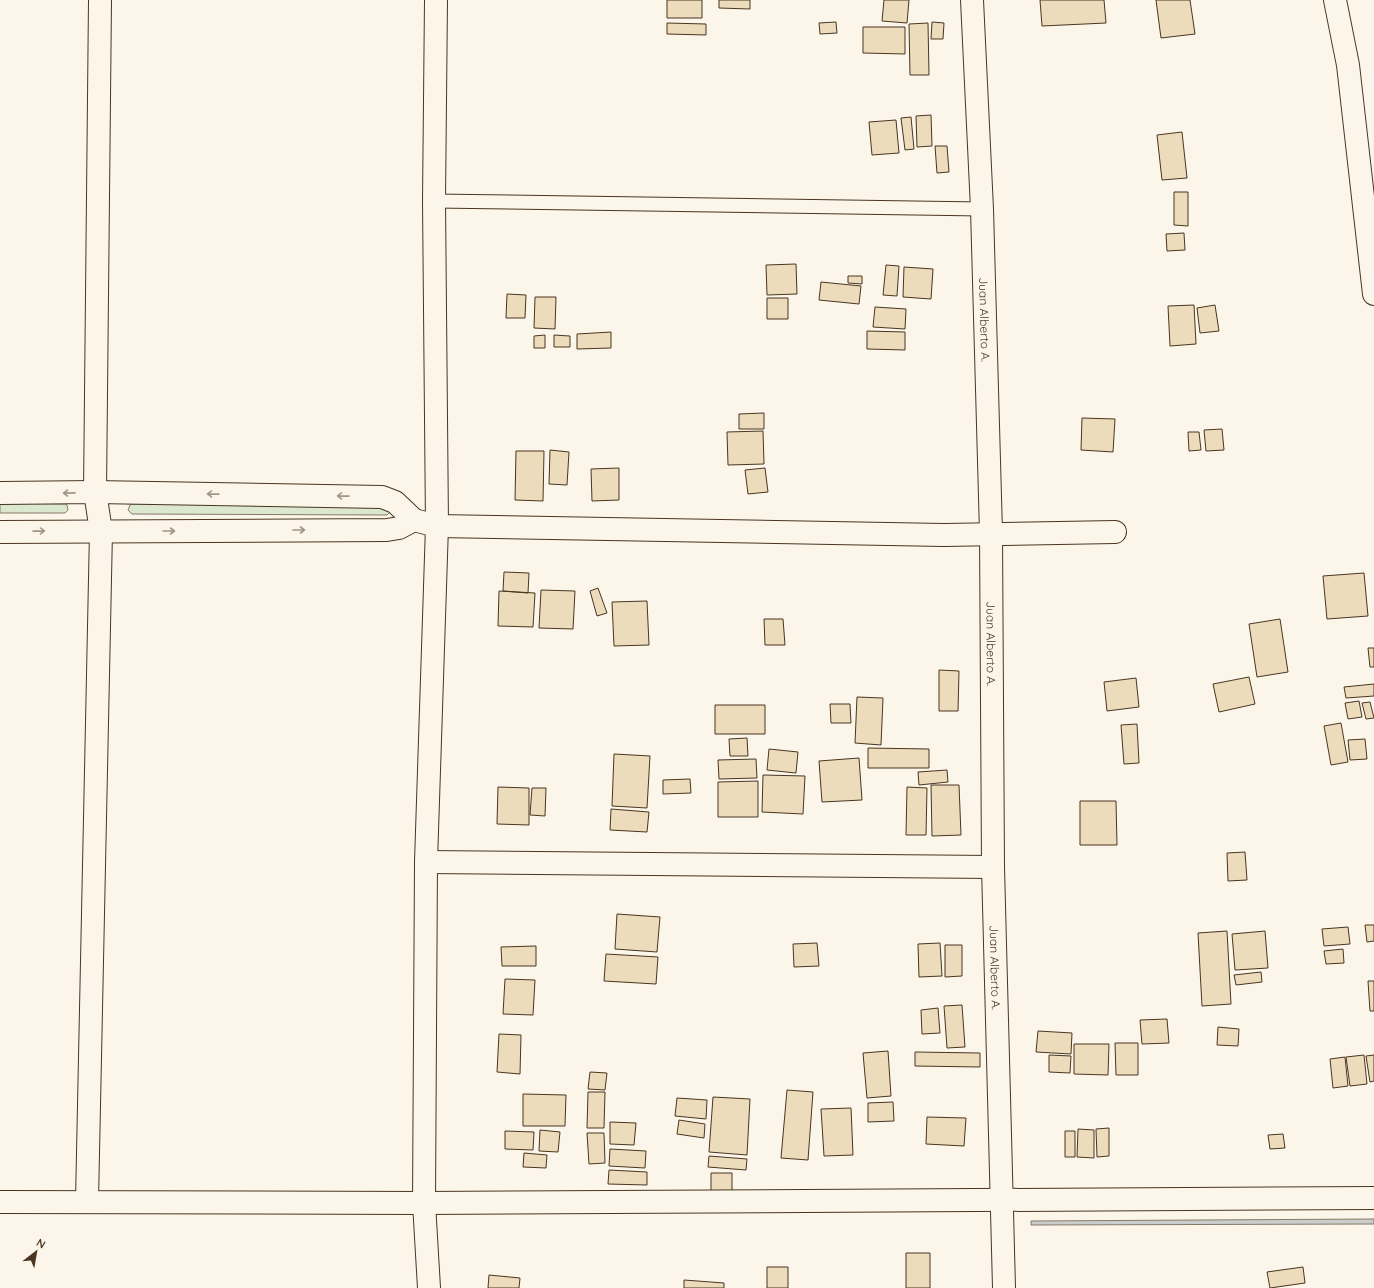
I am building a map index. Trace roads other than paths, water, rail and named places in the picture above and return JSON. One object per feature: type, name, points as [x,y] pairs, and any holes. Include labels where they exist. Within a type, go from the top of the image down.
[{"type":"street","points":[[87,1202],[101,531],[95,492],[100,0]]},
{"type":"street","points":[[429,1288],[424,1203],[426,862],[437,526],[434,201],[436,0]]},
{"type":"street","name":"Juan Alberto A.","points":[[972,0],[982,209],[991,533],[993,867],[1004,1288]]},
{"type":"street","points":[[1335,0],[1348,65],[1374,294]]},
{"type":"street","points":[[0,494],[95,492],[382,497],[395,502],[414,520],[437,526],[944,535],[1114,532]]},
{"type":"street","points":[[0,532],[387,530],[399,528],[414,520]]},
{"type":"street","points":[[426,862],[993,867]]},
{"type":"street","points":[[0,1202],[424,1203],[1374,1198]]},
{"type":"lane","points":[[434,201],[982,209]]}]
